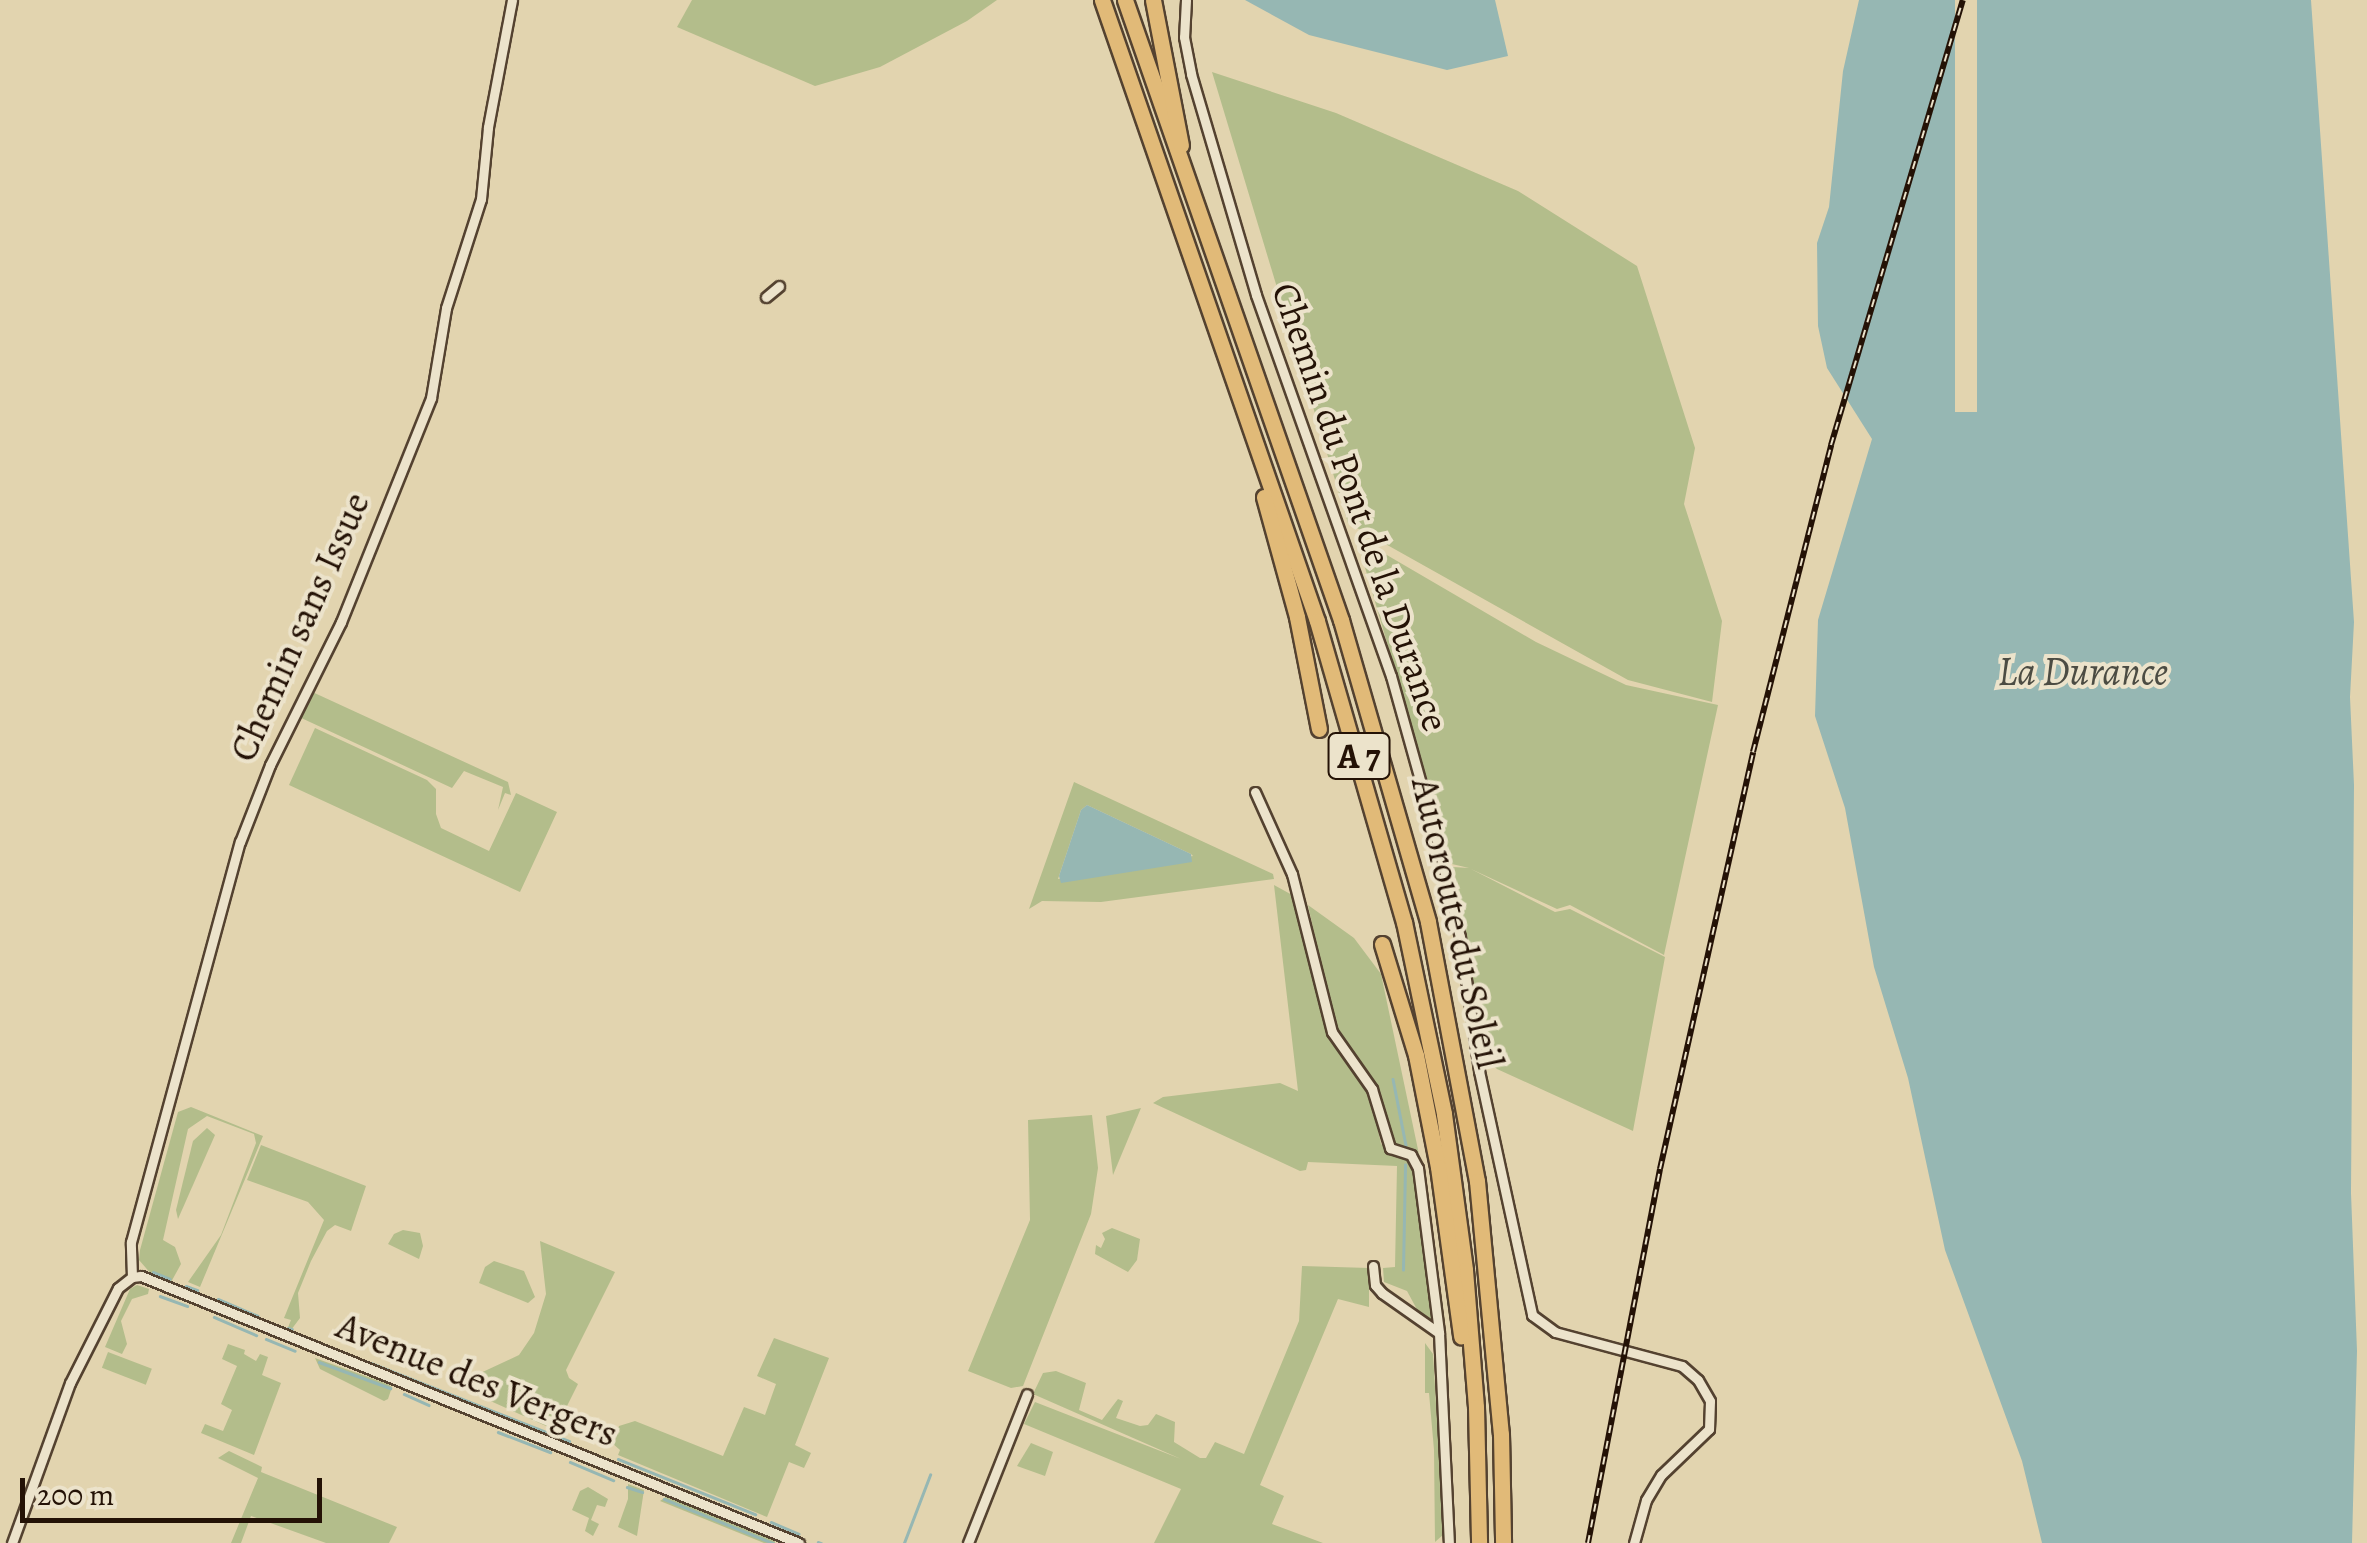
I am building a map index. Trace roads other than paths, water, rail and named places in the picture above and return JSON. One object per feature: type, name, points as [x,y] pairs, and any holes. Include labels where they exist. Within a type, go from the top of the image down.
[{"type":"highway","name":"Autoroute du Soleil","points":[[1102,0],[1322,640],[1404,922],[1444,1114],[1465,1270],[1476,1406],[1479,1543]]},
{"type":"highway","name":"Autoroute du Soleil","points":[[1126,0],[1188,189],[1341,620],[1428,922],[1478,1181],[1499,1414],[1503,1543]]},
{"type":"highway","points":[[1153,0],[1188,189]]},
{"type":"highway","points":[[1242,410],[1297,617],[1319,729]]},
{"type":"highway","points":[[1382,944],[1416,1055],[1438,1167],[1465,1366],[1476,1406]]},
{"type":"street","name":"Chemin sans Issue","points":[[132,1277],[130,1242],[240,842],[270,765],[341,622],[431,398],[446,308],[481,199],[488,128],[512,0]]},
{"type":"street","name":"Chemin du Pont de la Durance","points":[[1186,0],[1184,37],[1191,74],[1234,222],[1391,676],[1440,852],[1460,937],[1479,1071],[1532,1315],[1555,1332],[1682,1366],[1698,1380],[1710,1401],[1709,1430],[1661,1475],[1646,1500],[1634,1543]]},
{"type":"street","points":[[766,297],[779,286]]},
{"type":"street","points":[[1255,792],[1292,874],[1332,1032],[1372,1089],[1390,1148],[1416,1160],[1439,1333],[1448,1543]]},
{"type":"street","points":[[1373,1266],[1375,1285],[1382,1293],[1439,1333]]},
{"type":"street","name":"Avenue des Vergers","points":[[132,1277],[141,1276],[799,1543]]},
{"type":"street","points":[[12,1543],[70,1383],[118,1288],[132,1277]]},
{"type":"street","points":[[968,1543],[1027,1394]]},
{"type":"water","points":[[1245,0],[1495,0],[1508,56],[1447,70],[1309,35]]},
{"type":"water","name":"La Durance","points":[[1859,0],[2311,0],[2354,622],[2350,697],[2354,785],[2351,1193],[2357,1351],[2352,1543],[2042,1543],[2022,1461],[1945,1250],[1908,1078],[1874,967],[1845,808],[1815,716],[1818,620],[1872,439],[1827,368],[1818,326],[1817,243],[1829,207],[1843,71]]},
{"type":"water","points":[[1087,805],[1191,854],[1192,862],[1061,883],[1059,876],[1081,810]]},
{"type":"waterway","points":[[1393,1079],[1406,1145]]},
{"type":"waterway","points":[[1403,1270],[1405,1165]]},
{"type":"waterway","points":[[153,1272],[170,1279]]},
{"type":"waterway","points":[[186,1286],[197,1290]]},
{"type":"waterway","points":[[160,1296],[187,1306]]},
{"type":"waterway","points":[[218,1299],[258,1316]]},
{"type":"waterway","points":[[214,1317],[256,1335]]},
{"type":"waterway","points":[[288,1328],[292,1329]]},
{"type":"waterway","points":[[266,1339],[295,1351]]},
{"type":"waterway","points":[[319,1362],[390,1388]]},
{"type":"waterway","points":[[371,1363],[569,1441]]},
{"type":"waterway","points":[[404,1394],[429,1405]]},
{"type":"waterway","points":[[498,1432],[550,1452]]},
{"type":"waterway","points":[[618,1459],[755,1514]]},
{"type":"waterway","points":[[570,1462],[613,1480]]},
{"type":"waterway","points":[[904,1543],[930,1475]]},
{"type":"waterway","points":[[627,1487],[642,1492]]},
{"type":"waterway","points":[[664,1499],[773,1543]]},
{"type":"waterway","points":[[771,1522],[799,1534]]},
{"type":"railway","points":[[1588,1543],[1660,1169],[1753,752],[1831,445],[1963,0]]}]
